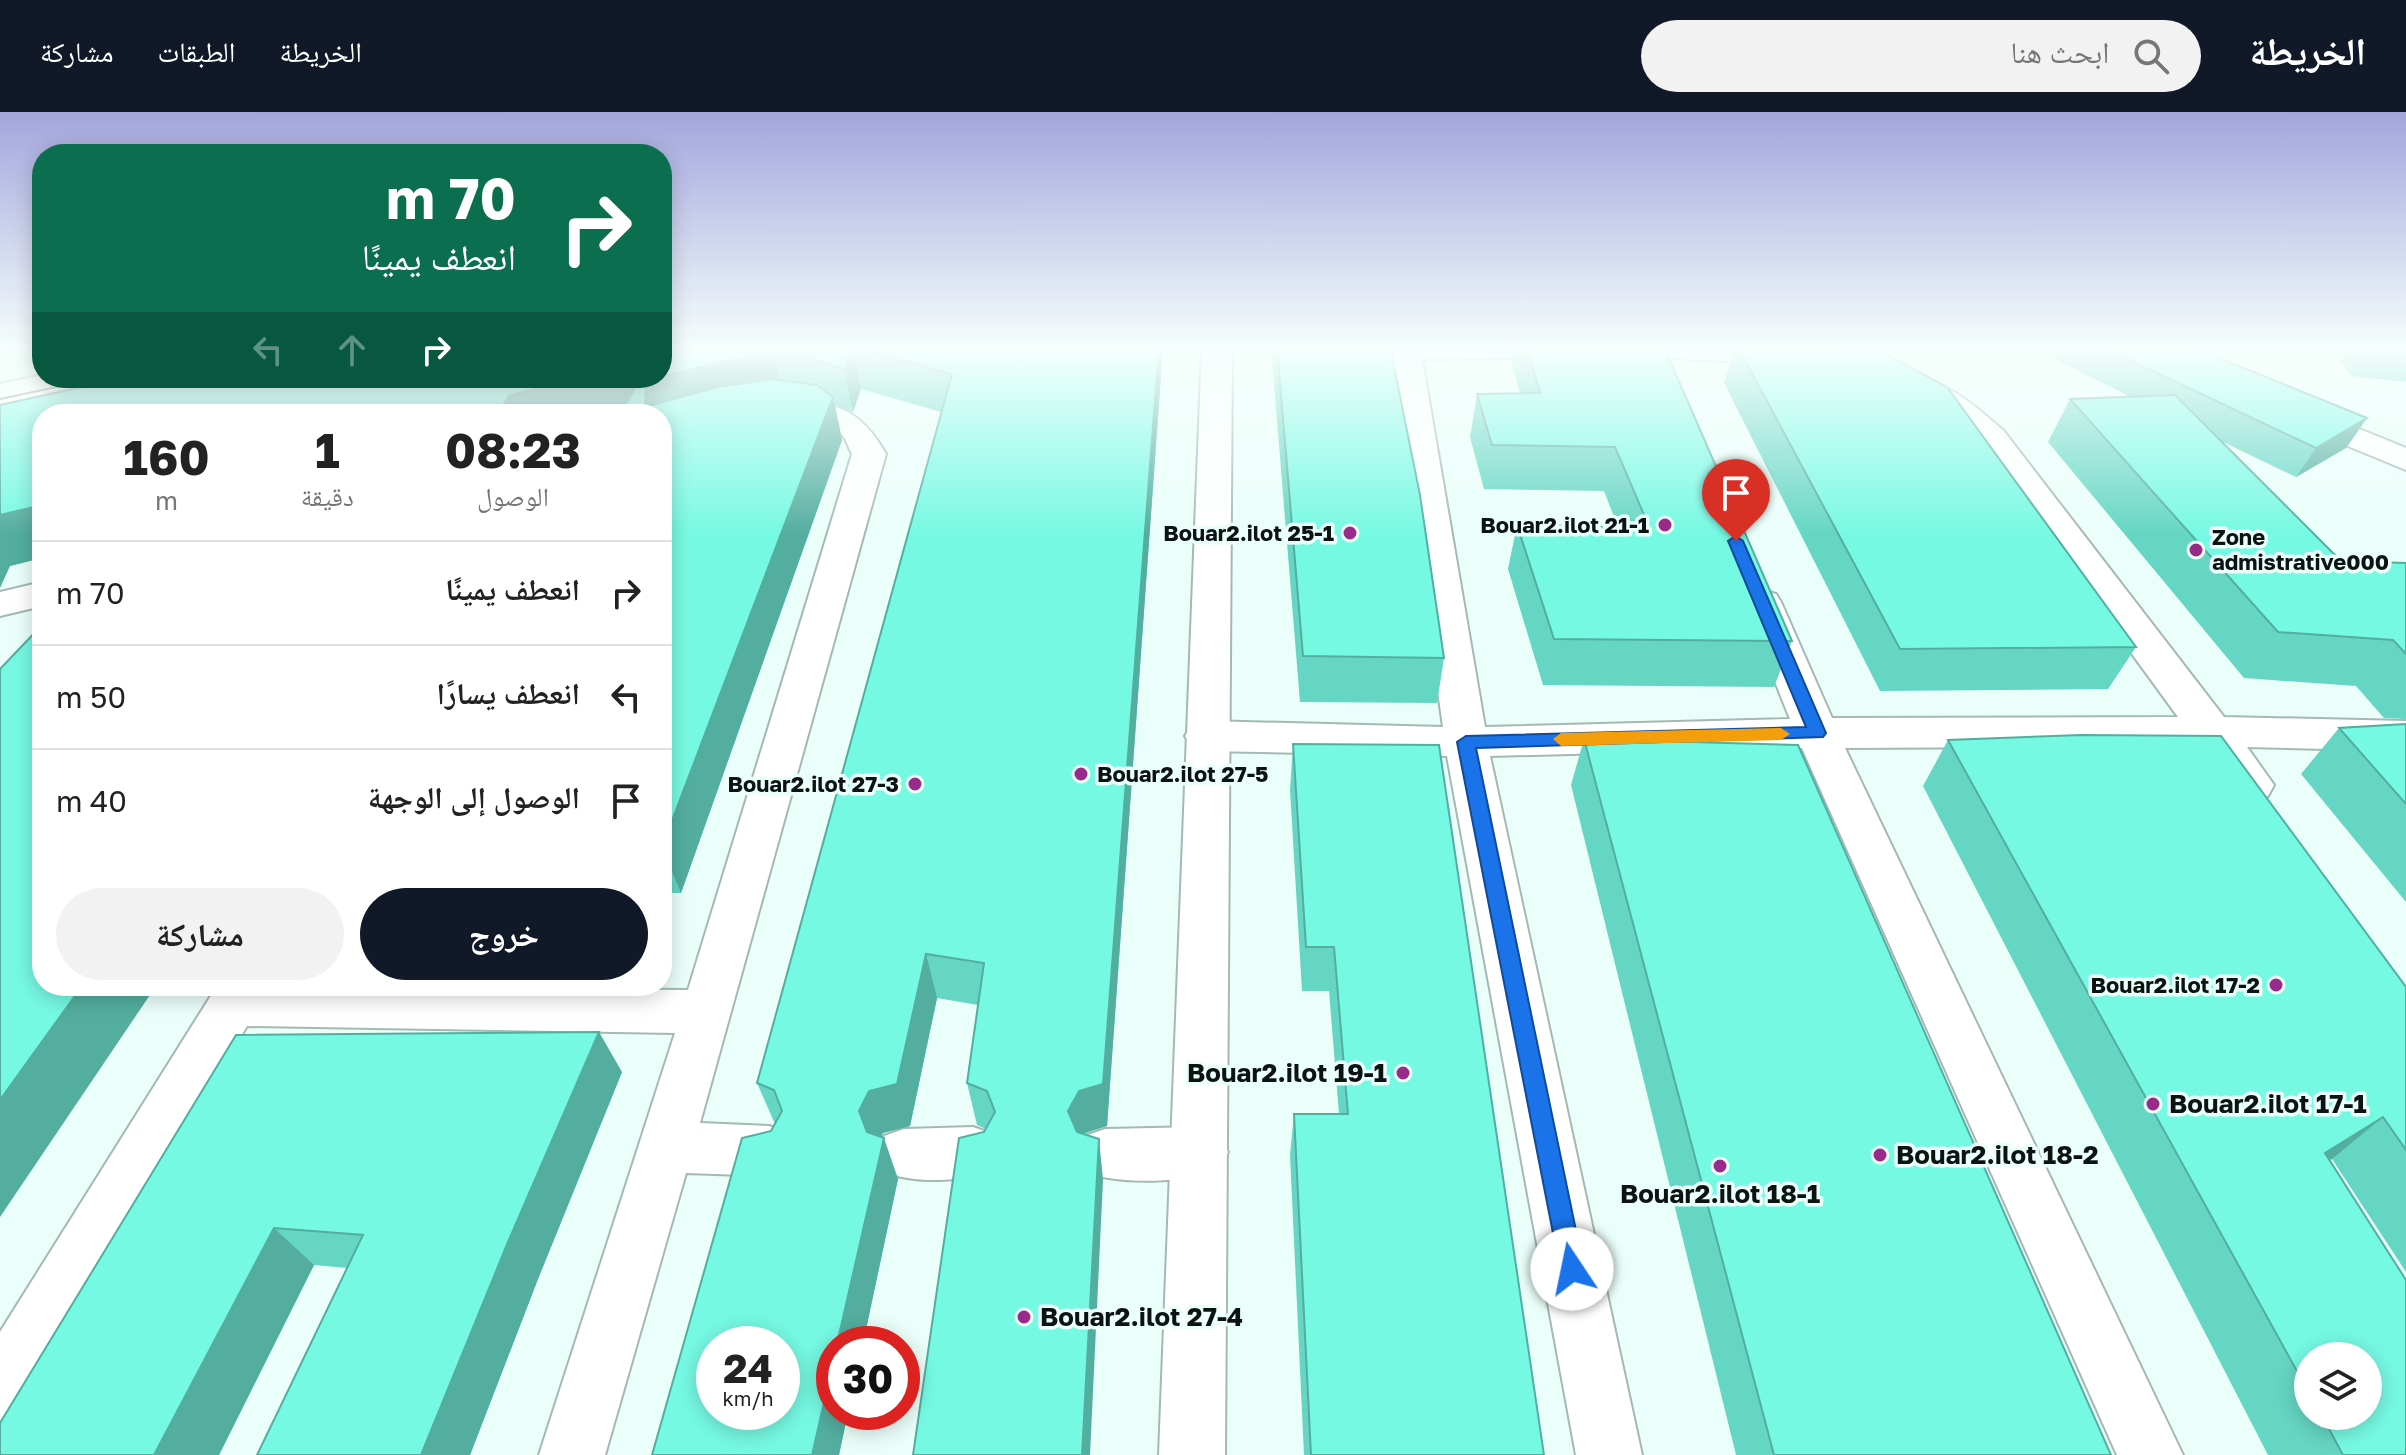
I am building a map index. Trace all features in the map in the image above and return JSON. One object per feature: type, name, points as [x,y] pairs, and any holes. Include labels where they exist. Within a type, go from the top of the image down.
[{"type":"street","points":[[0,420],[27,410]]},
{"type":"street","points":[[672,434],[769,410]]},
{"type":"street","points":[[572,1455],[707,1012],[869,454],[855,429],[815,410],[801,410]]},
{"type":"street","points":[[1192,1455],[1215,410]]},
{"type":"street","points":[[1415,410],[1466,742],[1609,1455]]},
{"type":"street","points":[[1957,410],[1991,437],[2277,818]]},
{"type":"street","points":[[2288,410],[2406,460]]},
{"type":"street","points":[[1745,562],[1817,733],[2150,1455]]},
{"type":"street","points":[[0,604],[32,596]]},
{"type":"street","points":[[1206,736],[1466,742],[1817,733],[2212,731],[2406,736]]},
{"type":"street","points":[[0,1390],[238,996],[707,1012]]},
{"type":"street","points":[[665,1147],[769,1151]]},
{"type":"street","points":[[904,1154],[973,1152]]},
{"type":"street","points":[[1105,1154],[1200,1152]]},
{"type":"building","points":[[0,410],[32,410],[32,507],[0,515]]},
{"type":"building","points":[[672,410],[828,410],[672,821]]},
{"type":"building","points":[[942,410],[1154,410],[1103,1084],[1079,1091],[1068,1111],[1077,1132],[1099,1139],[1082,1455],[913,1455],[917,1430],[920,1430],[920,1407],[959,1138],[984,1132],[995,1112],[987,1091],[967,1083],[984,963],[926,954],[897,1084],[869,1091],[859,1111],[867,1132],[884,1138],[841,1326],[816,1326],[818,1430],[812,1455],[652,1455],[742,1138],[771,1131],[782,1111],[774,1090],[757,1083]]},
{"type":"building","name":"Bouar2.ilot 25-1","points":[[1282,410],[1403,410],[1420,495],[1444,658],[1303,656]]},
{"type":"building","points":[[1482,410],[1691,410],[1792,641],[1554,639],[1517,525],[1632,527],[1631,524],[1648,524],[1615,447],[1492,445]]},
{"type":"building","points":[[1772,410],[1963,410],[2136,647],[1900,649]]},
{"type":"building","points":[[2080,410],[2190,410],[2341,561],[2406,563],[2406,654],[2393,640],[2278,632]]},
{"type":"building","points":[[2235,410],[2346,410],[2367,418],[2316,448]]},
{"type":"building","points":[[32,635],[32,996],[75,996],[0,1100],[0,669]]},
{"type":"building","points":[[2406,724],[2406,804],[2339,728]]},
{"type":"building","points":[[2081,735],[2221,736],[2406,987],[2406,1150],[2383,1117],[2325,1153],[2406,1280],[2406,1455],[2343,1455],[2330,1430],[2382,1430],[2382,1342],[2294,1342],[2294,1366],[1948,740]]},
{"type":"building","points":[[1584,739],[1798,745],[2111,1455],[1774,1455]]},
{"type":"building","name":"Bouar2.ilot 19-1","points":[[1293,744],[1439,745],[1544,1455],[1311,1455],[1294,1114],[1348,1114],[1334,947],[1306,947]]},
{"type":"building","points":[[599,1032],[508,1242],[421,1455],[257,1455],[363,1235],[274,1228],[154,1455],[0,1455],[0,1423],[236,1035]]},
{"type":"slow traffic","points":[[1561,739],[1781,734]]},
{"type":"place","name":"Bouar2.ilot 21-1","points":[[1665,525]]},
{"type":"place","name":"Bouar2.ilot 25-1","points":[[1350,533]]},
{"type":"place","name":"Zone admistrative000","points":[[2196,550]]},
{"type":"place","name":"Bouar2.ilot 27-5","points":[[1081,774]]},
{"type":"place","name":"Bouar2.ilot 27-3","points":[[915,784]]},
{"type":"place","name":"Bouar2.ilot 17-2","points":[[2276,985]]},
{"type":"place","name":"Bouar2.ilot 19-1","points":[[1403,1073]]},
{"type":"place","name":"Bouar2.ilot 17-1","points":[[2153,1104]]},
{"type":"place","name":"Bouar2.ilot 18-2","points":[[1880,1155]]},
{"type":"place","name":"Bouar2.ilot 18-1","points":[[1720,1166]]},
{"type":"place","name":"Bouar2.ilot 27-4","points":[[1024,1317]]},
{"type":"route","points":[[1572,1269],[1466,742],[1817,733],[1736,541]]}]
